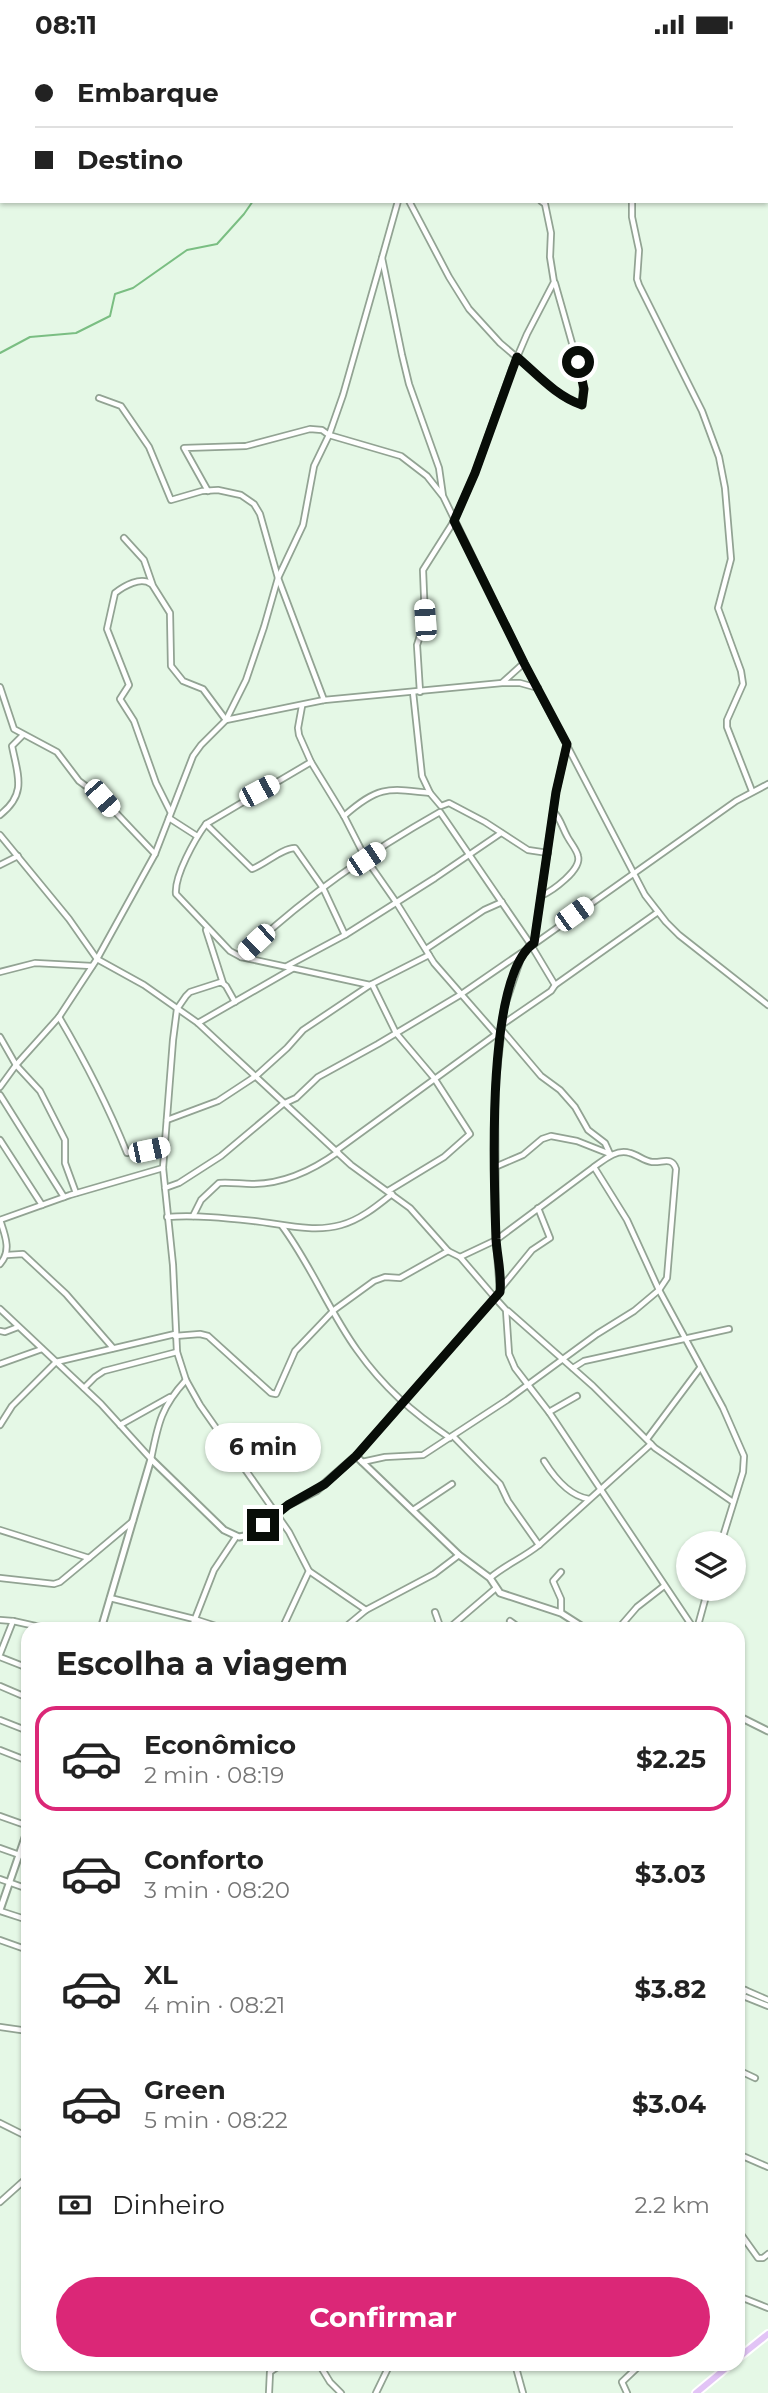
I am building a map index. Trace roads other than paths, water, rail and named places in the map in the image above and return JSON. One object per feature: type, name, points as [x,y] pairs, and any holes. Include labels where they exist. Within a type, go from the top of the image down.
[{"type":"main road","points":[[745,2352],[768,2334]]},
{"type":"main road","points":[[696,2393],[723,2371]]},
{"type":"street","points":[[410,203],[459,296],[480,323],[556,391],[568,400],[583,404],[583,382],[554,282],[550,257],[551,233],[543,203]]},
{"type":"street","points":[[632,203],[639,250],[639,285],[702,411],[719,457],[725,488],[731,559],[718,608],[741,671],[743,684],[727,720],[727,727],[752,792]]},
{"type":"street","points":[[0,1087],[59,1017],[97,959],[155,854],[193,756],[226,720],[247,680],[278,577],[303,525],[314,466],[330,435],[398,204]]},
{"type":"street","points":[[382,258],[404,365],[439,468],[443,496]]},
{"type":"street","points":[[420,692],[417,645],[425,620],[422,576],[454,521],[475,473],[517,357],[554,282]]},
{"type":"street","points":[[99,398],[121,406],[149,447],[171,500],[208,491],[233,492],[254,504],[260,514],[278,577],[324,700]]},
{"type":"street","points":[[208,491],[184,449],[246,446],[310,429],[322,430],[330,435],[401,456],[427,476],[443,496],[524,663],[632,872],[658,912],[679,935],[768,1005]]},
{"type":"street","points":[[124,538],[144,560],[153,586],[170,613],[171,666],[183,681],[203,689],[226,720]]},
{"type":"street","points":[[153,586],[147,581],[141,581],[115,593],[107,629],[129,685],[120,699],[134,721],[156,783],[170,815],[197,836]]},
{"type":"street","points":[[502,683],[524,663]]},
{"type":"street","points":[[226,720],[324,700],[502,683],[520,683],[538,688]]},
{"type":"street","points":[[0,687],[14,729],[57,752],[85,787],[102,798],[155,854]]},
{"type":"street","points":[[412,692],[422,776],[430,793],[533,944],[555,985]]},
{"type":"street","points":[[302,706],[298,728],[312,762],[345,816],[366,859],[397,902],[427,952],[460,995],[496,1034]]},
{"type":"street","points":[[0,815],[18,796],[12,746],[23,735]]},
{"type":"street","points":[[533,944],[567,744]]},
{"type":"street","points":[[312,762],[205,824],[197,836],[175,891],[178,898],[230,951],[241,957],[371,984]]},
{"type":"street","points":[[165,1188],[179,1183],[221,1156],[283,1104],[296,1098],[318,1077],[460,995],[632,872],[768,784]]},
{"type":"street","points":[[345,816],[364,798],[382,790],[430,793]]},
{"type":"street","points":[[241,957],[281,918],[449,803],[528,850],[548,853]]},
{"type":"street","points":[[541,896],[553,890],[579,862],[565,834],[561,819],[554,811]]},
{"type":"street","points":[[205,824],[252,869],[290,848],[295,848],[323,888],[345,935]]},
{"type":"street","points":[[198,1023],[345,935],[501,833]]},
{"type":"street","points":[[0,835],[69,919],[97,959],[144,985],[198,1023],[351,1165],[410,1208],[448,1251],[460,1257],[506,1310],[573,1368],[649,1441],[733,1502]]},
{"type":"street","points":[[0,865],[18,856]]},
{"type":"street","points":[[167,1120],[206,1107],[256,1076],[303,1030],[371,984],[427,952],[484,910],[502,902]]},
{"type":"street","points":[[193,1216],[201,1200],[219,1183],[253,1184],[283,1180],[314,1167],[496,1034],[555,985],[658,912]]},
{"type":"street","points":[[205,925],[223,982],[235,1002]]},
{"type":"street","points":[[500,1287],[496,1240],[495,1100],[508,991],[523,952]]},
{"type":"street","points":[[0,972],[34,963],[92,966]]},
{"type":"street","points":[[223,982],[190,992],[177,1009],[169,1075],[163,1168],[173,1265],[177,1352],[186,1380],[289,1532],[309,1571],[366,1610]]},
{"type":"street","points":[[167,1217],[193,1216],[282,1226],[338,1226],[361,1216],[444,1157],[470,1134],[434,1078],[396,1033],[371,984]]},
{"type":"street","points":[[59,1017],[98,1089],[127,1153],[165,1147]]},
{"type":"street","points":[[502,1027],[541,1076],[560,1090],[575,1107],[588,1130],[605,1143],[610,1154]]},
{"type":"street","points":[[0,1037],[16,1065],[40,1091],[65,1140],[65,1163],[76,1193]]},
{"type":"street","points":[[0,1095],[64,1197]]},
{"type":"street","points":[[362,1462],[385,1457],[420,1456],[452,1437],[597,1334],[634,1311],[659,1290],[667,1278],[675,1166],[670,1161],[652,1162],[627,1152],[610,1154],[577,1142],[546,1137],[523,1155],[495,1167]]},
{"type":"street","points":[[0,1140],[43,1205]]},
{"type":"street","points":[[460,1257],[496,1240],[610,1154]]},
{"type":"street","points":[[594,1167],[627,1220],[659,1290],[723,1408],[744,1457],[743,1472],[725,1531]]},
{"type":"street","points":[[7,1255],[0,1220],[76,1193],[163,1168]]},
{"type":"street","points":[[0,1309],[84,1388],[151,1459],[225,1530],[236,1537],[250,1535],[288,1505],[325,1484],[356,1456],[496,1299],[500,1287],[532,1250],[550,1238],[538,1208]]},
{"type":"street","points":[[282,1226],[308,1264],[356,1349],[401,1403],[452,1437],[500,1484],[508,1501],[539,1545]]},
{"type":"street","points":[[0,1425],[12,1406],[56,1362],[175,1335],[208,1336],[271,1393],[276,1394],[295,1352],[334,1310],[374,1281],[385,1277],[400,1278],[448,1251]]},
{"type":"street","points":[[0,1264],[7,1255],[23,1254],[66,1294],[113,1348]]},
{"type":"street","points":[[506,1310],[511,1361],[550,1412],[690,1622]]},
{"type":"street","points":[[0,1331],[19,1327]]},
{"type":"street","points":[[573,1368],[584,1361],[729,1329]]},
{"type":"street","points":[[0,1364],[42,1349]]},
{"type":"street","points":[[84,1388],[104,1371],[177,1352]]},
{"type":"street","points":[[490,1578],[503,1567],[524,1557],[601,1490],[649,1441],[700,1369]]},
{"type":"street","points":[[120,1425],[170,1397],[186,1380]]},
{"type":"street","points":[[550,1412],[577,1396]]},
{"type":"street","points":[[103,1622],[151,1459],[156,1430],[170,1397]]},
{"type":"street","points":[[356,1456],[458,1555],[490,1578],[496,1588],[506,1596],[561,1613],[575,1622]]},
{"type":"street","points":[[544,1461],[565,1486],[581,1498],[590,1499]]},
{"type":"street","points":[[413,1510],[452,1484]]},
{"type":"street","points":[[0,1579],[54,1584],[60,1582],[133,1521]]},
{"type":"street","points":[[0,1530],[89,1558]]},
{"type":"street","points":[[193,1622],[214,1570],[236,1537]]},
{"type":"street","points":[[351,1622],[366,1610],[434,1574],[458,1555]]},
{"type":"street","points":[[285,1622],[309,1571]]},
{"type":"street","points":[[561,1572],[553,1581],[561,1599],[561,1613]]},
{"type":"street","points":[[624,1622],[637,1607],[664,1586]]},
{"type":"street","points":[[456,1622],[496,1588]]},
{"type":"street","points":[[110,1598],[203,1622]]},
{"type":"street","points":[[697,1622],[704,1601]]},
{"type":"street","points":[[435,1612],[439,1622]]},
{"type":"street","points":[[0,1620],[21,1623]]},
{"type":"street","points":[[13,1621],[0,1656],[21,1665]]},
{"type":"street","points":[[0,1686],[21,1695]]},
{"type":"street","points":[[0,1720],[21,1728]]},
{"type":"street","points":[[745,1720],[768,1731]]},
{"type":"street","points":[[0,1750],[21,1758]]},
{"type":"street","points":[[0,1816],[21,1825]]},
{"type":"street","points":[[0,1848],[19,1854]]},
{"type":"street","points":[[21,1848],[0,1910],[21,1918]]},
{"type":"street","points":[[0,1879],[21,1887]]},
{"type":"street","points":[[0,1940],[21,1947]]},
{"type":"street","points":[[745,1994],[768,2000]]},
{"type":"street","points":[[745,1994],[768,2006]]},
{"type":"street","points":[[0,2027],[21,2030]]},
{"type":"street","points":[[745,2073],[755,2078]]},
{"type":"street","points":[[0,2123],[21,2134]]},
{"type":"street","points":[[745,2157],[768,2168]]},
{"type":"street","points":[[0,2201],[21,2183]]},
{"type":"street","points":[[745,2240],[758,2258],[768,2254]]},
{"type":"street","points":[[745,2299],[768,2308]]},
{"type":"street","points":[[269,2393],[272,2371]]},
{"type":"street","points":[[323,2371],[341,2393]]},
{"type":"street","points":[[376,2393],[387,2371]]},
{"type":"street","points":[[517,2371],[523,2393]]},
{"type":"street","points":[[628,2393],[622,2382],[634,2371]]},
{"type":"waterway","points":[[0,353],[30,337],[76,333],[110,316],[115,294],[133,288],[187,250],[217,244],[252,203]]}]
